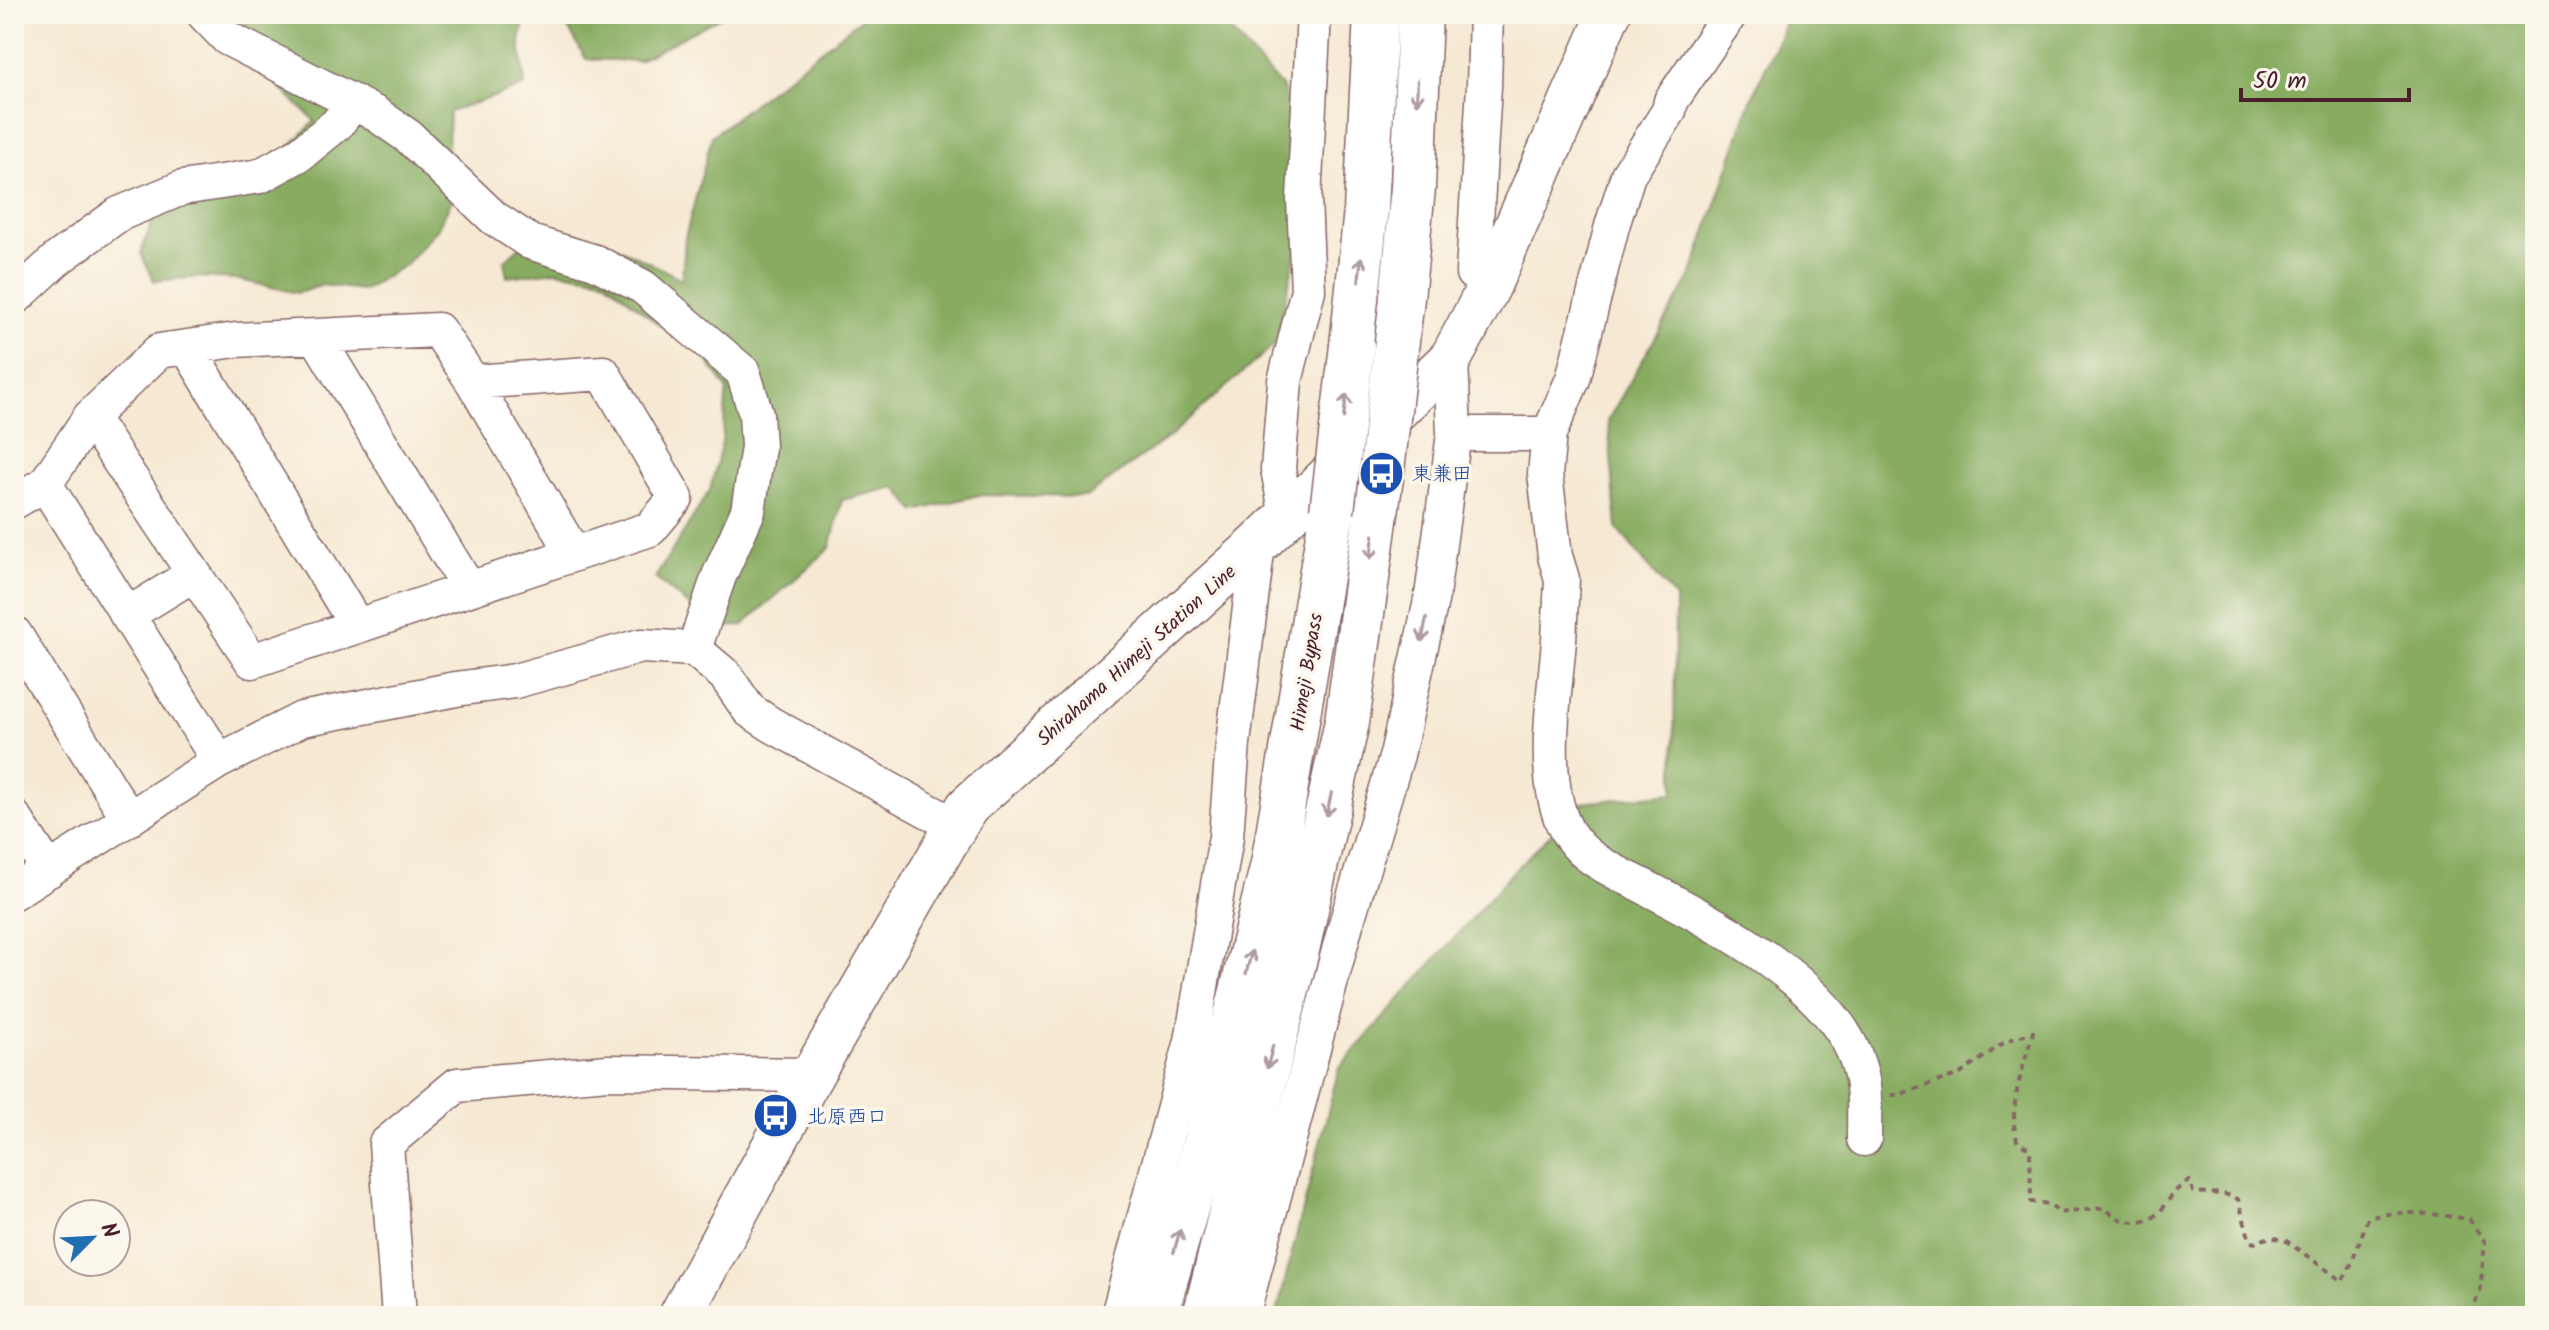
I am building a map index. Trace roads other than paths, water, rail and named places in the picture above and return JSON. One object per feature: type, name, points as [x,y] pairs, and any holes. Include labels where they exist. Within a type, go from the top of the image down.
[{"type":"highway","name":"Himeji Bypass","points":[[1155,1316],[1205,1143],[1273,864],[1301,708],[1332,511],[1352,346],[1366,210],[1376,14]]},
{"type":"highway","points":[[1205,1316],[1297,950],[1347,722],[1402,298],[1413,188],[1420,14]]},
{"type":"main road","name":"Shirahama Himeji Station Line","points":[[680,1316],[812,1075],[967,807],[1272,530],[1451,358],[1489,287],[1609,14]]},
{"type":"street","points":[[204,14],[227,38],[354,102],[409,137],[494,218],[530,242],[595,262],[643,287],[743,372],[756,414],[758,447],[748,511],[719,576],[694,649]]},
{"type":"street","points":[[1118,1316],[1192,1041],[1226,837],[1233,743],[1272,530],[1285,381],[1308,290],[1304,199],[1314,14]]},
{"type":"street","points":[[1486,14],[1473,273],[1489,287]]},
{"type":"street","points":[[1730,14],[1671,101],[1669,111],[1628,175],[1573,379],[1549,434],[1545,474],[1555,556],[1562,579],[1551,746],[1562,822],[1586,855],[1721,928],[1778,966],[1824,1008],[1848,1040],[1859,1066],[1864,1094],[1864,1139]]},
{"type":"street","points":[[14,299],[57,259],[119,214],[182,188],[260,176],[300,154],[337,124],[354,102]]},
{"type":"street","points":[[14,502],[45,484],[90,417],[159,351],[236,340],[438,330],[473,382],[574,554]]},
{"type":"street","points":[[316,336],[469,589]]},
{"type":"street","points":[[187,347],[357,626]]},
{"type":"street","points":[[1242,1316],[1346,924],[1397,755],[1432,596],[1454,434],[1451,358]]},
{"type":"street","points":[[90,417],[252,661],[650,529],[676,498],[603,373],[473,382]]},
{"type":"street","points":[[1454,434],[1549,434]]},
{"type":"street","points":[[45,484],[219,761]]},
{"type":"street","points":[[127,615],[194,574]]},
{"type":"street","points":[[14,633],[129,819]]},
{"type":"street","points":[[14,892],[219,761],[302,719],[456,689],[515,681],[641,646],[694,649],[725,675],[749,710],[956,826]]},
{"type":"street","points":[[14,817],[49,870]]},
{"type":"street","points":[[399,1316],[386,1144],[457,1085],[608,1072],[812,1075]]},
{"type":"place","name":"東兼田","points":[[1381,473]]},
{"type":"place","name":"北原西口","points":[[776,1116]]}]
